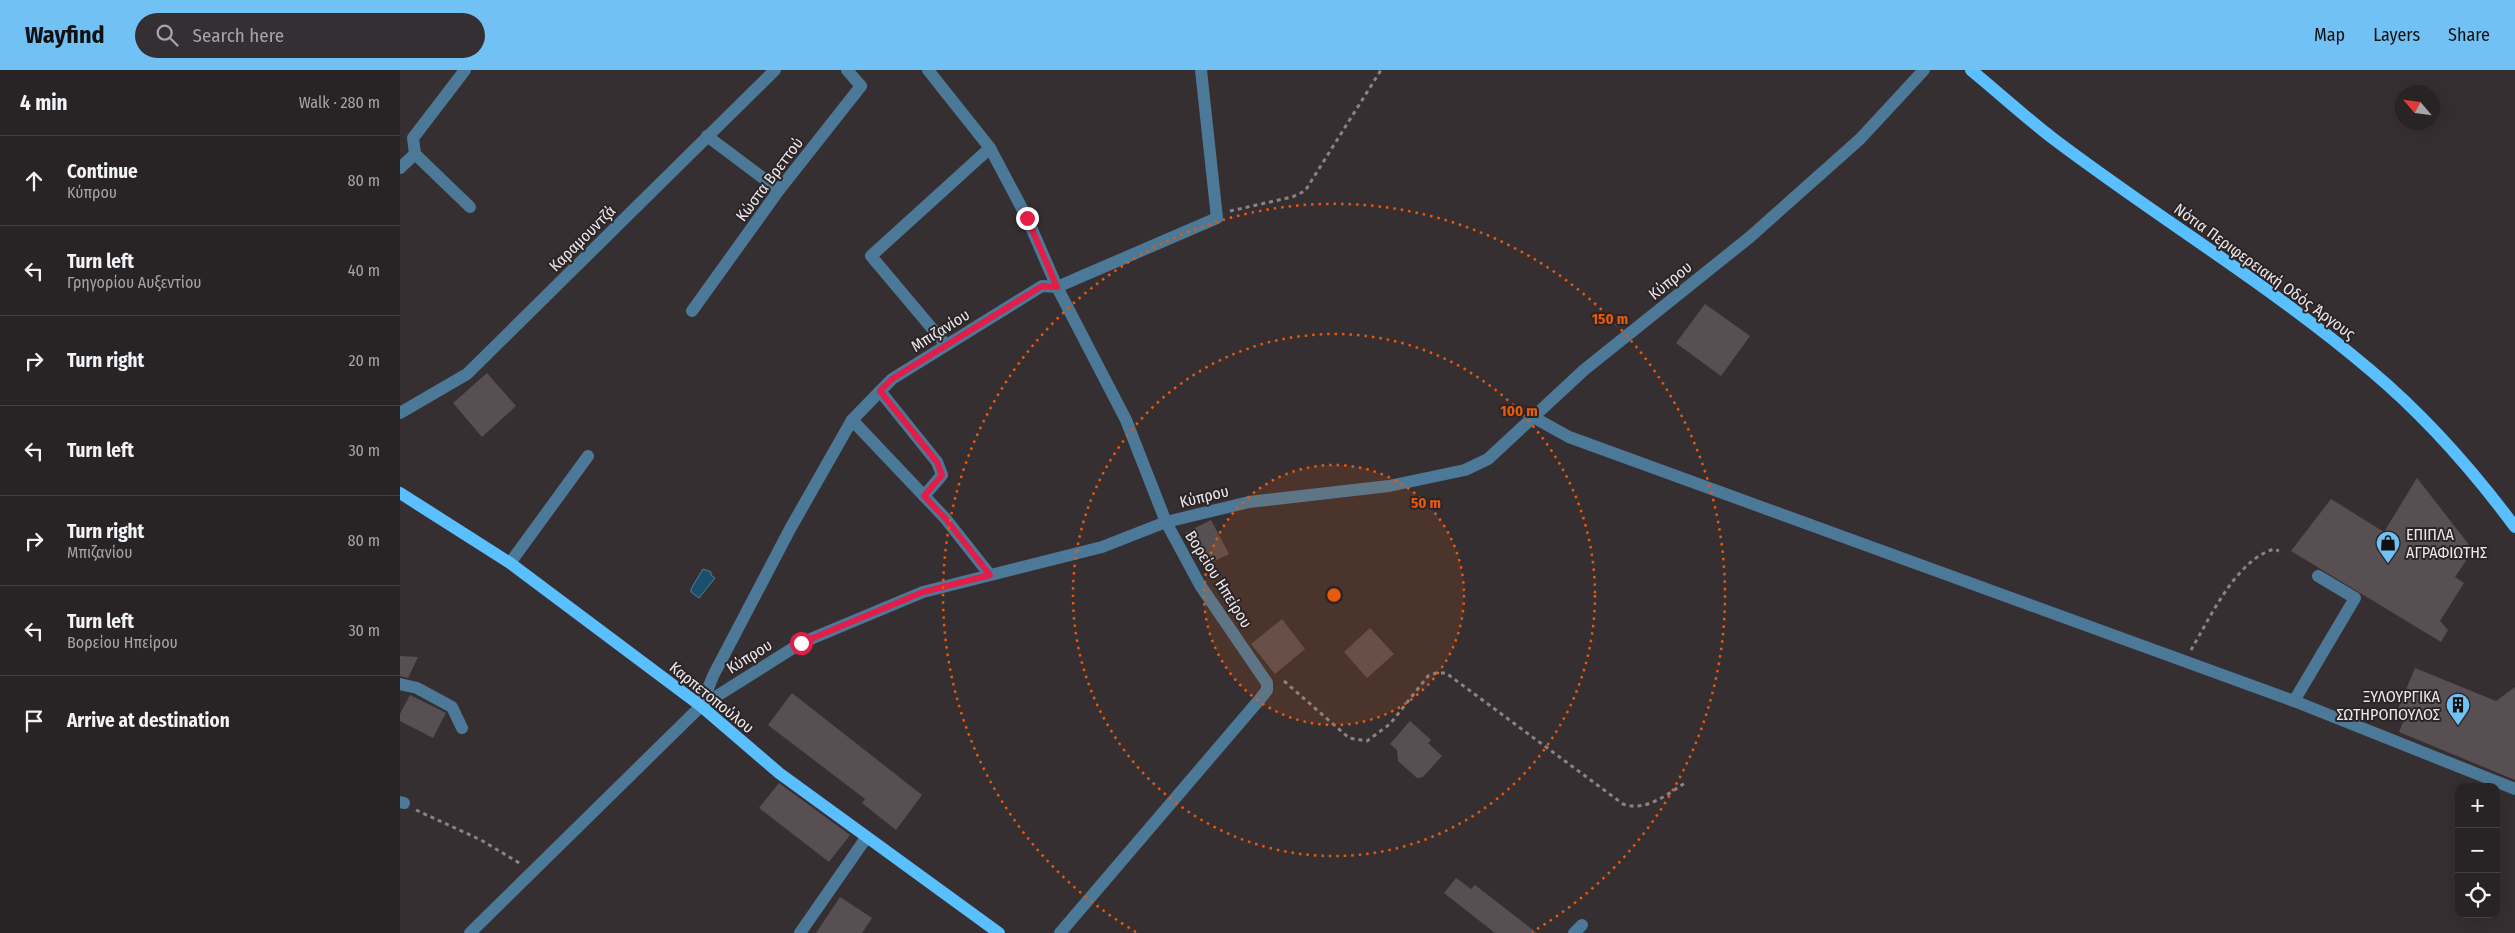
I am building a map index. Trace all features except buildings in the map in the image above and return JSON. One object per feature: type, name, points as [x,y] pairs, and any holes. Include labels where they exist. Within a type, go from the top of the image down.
[{"type":"main road","name":"Νότια Περιφερειακή Οδός Άργους","points":[[1971,70],[2055,140],[2259,284],[2370,370],[2414,409],[2455,452],[2515,527]]},
{"type":"main road","name":"Καρπετοπούλου","points":[[400,493],[510,563],[701,706],[779,773],[998,933]]},
{"type":"street","points":[[465,70],[413,138],[414,154],[470,207]]},
{"type":"street","name":"Καραμουντζά","points":[[400,413],[467,374],[774,70]]},
{"type":"street","name":"Κώστα Βρεττού","points":[[692,311],[779,190],[861,86],[847,70]]},
{"type":"street","name":"Βορείου Ηπείρου","points":[[928,70],[990,148],[1027,218],[1057,287],[1126,420],[1166,522],[1200,585],[1267,683],[1267,690],[1060,933]]},
{"type":"street","points":[[1200,70],[1217,218]]},
{"type":"street","name":"Κύπρου","points":[[470,933],[701,706],[801,643],[923,592],[1102,547],[1166,522],[1249,502],[1389,486],[1465,470],[1488,459],[1584,370],[1750,237],[1860,138],[1924,70]]},
{"type":"street","points":[[707,136],[779,190]]},
{"type":"street","points":[[946,344],[871,256],[990,148]]},
{"type":"street","points":[[400,168],[414,154]]},
{"type":"street","name":"Μπιζανίου","points":[[701,706],[713,676],[790,528],[852,420],[892,379],[1042,286],[1057,287],[1217,218]]},
{"type":"street","points":[[880,391],[937,462],[942,475],[924,496]]},
{"type":"street","points":[[1533,417],[1569,437],[2294,701],[2515,789]]},
{"type":"street","points":[[852,420],[945,518],[990,575]]},
{"type":"street","points":[[510,563],[588,456]]},
{"type":"street","points":[[2294,701],[2355,598],[2318,576]]},
{"type":"street","points":[[400,684],[417,688],[452,707],[462,728]]},
{"type":"street","points":[[800,933],[866,838]]},
{"type":"path","points":[[1217,218],[1235,208],[1292,197],[1305,191],[1382,70]]},
{"type":"path","points":[[2185,661],[2237,576],[2260,553],[2274,549],[2279,551]]},
{"type":"path","points":[[1284,681],[1349,738],[1367,741],[1390,724],[1428,676],[1436,673],[1446,673],[1623,804],[1630,807],[1646,806],[1685,783]]},
{"type":"path","points":[[402,803],[481,840],[532,872]]},
{"type":"water","points":[[703,569],[711,572],[711,575],[715,578],[699,598],[691,592],[691,589]]},
{"type":"place","name":"ΕΠΙΠΛΑ ΑΓΡΑΦΙΩΤΗΣ","points":[[2388,564]]},
{"type":"place","name":"ΞΥΛΟΥΡΓΙΚΑ ΣΩΤΗΡΟΠΟΥΛΟΣ","points":[[2458,726]]},
{"type":"route","points":[[801,643],[923,592],[990,575],[945,518],[924,496],[942,475],[937,462],[880,391],[892,379],[1042,286],[1057,287],[1027,218]]}]
